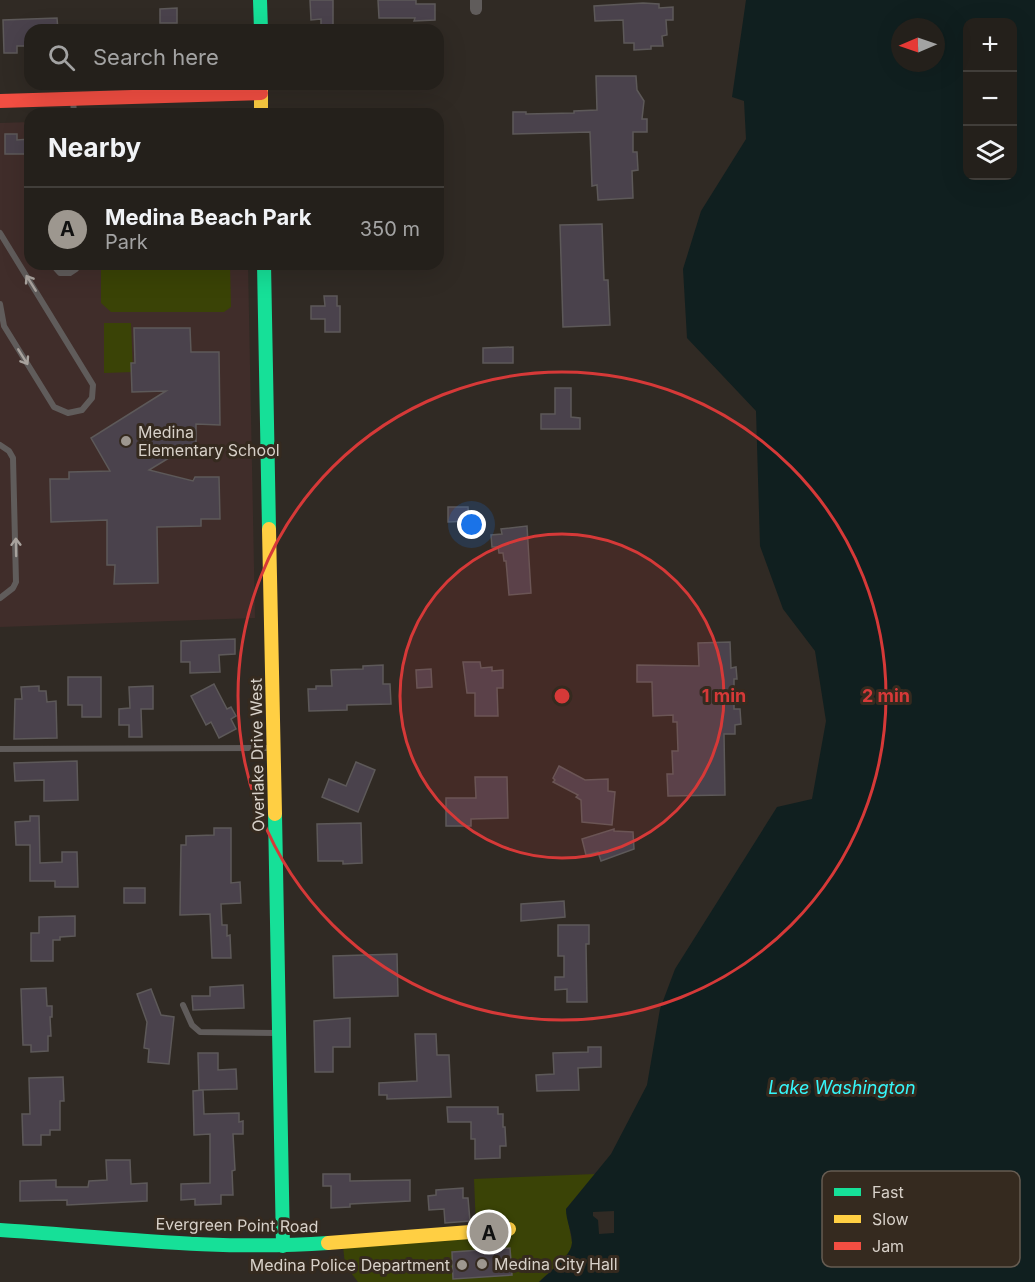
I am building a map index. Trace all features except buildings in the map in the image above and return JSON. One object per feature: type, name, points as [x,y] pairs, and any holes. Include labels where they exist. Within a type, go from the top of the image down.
[{"type":"street","points":[[261,0],[261,24]]},
{"type":"street","points":[[0,100],[73,99],[242,90]]},
{"type":"street","points":[[261,90],[261,108]]},
{"type":"street","name":"Overlake Drive West","points":[[264,270],[283,1246]]},
{"type":"street","name":"Evergreen Point Road","points":[[0,1230],[283,1246],[509,1229]]},
{"type":"lane","points":[[73,99],[74,108]]},
{"type":"lane","points":[[0,233],[93,384],[92,398],[82,410],[68,412],[54,407],[4,326],[0,304]]},
{"type":"lane","points":[[57,270],[60,273],[70,273],[74,270]]},
{"type":"lane","points":[[0,445],[9,451],[13,458],[16,582],[13,588],[0,598]]},
{"type":"lane","points":[[0,749],[273,748]]},
{"type":"lane","points":[[183,1005],[192,1025],[200,1032],[280,1033]]},
{"type":"shaded area","name":"Medina Elementary School","points":[[24,122],[24,270],[248,270],[255,618],[0,627],[0,123]]},
{"type":"green space","points":[[101,270],[230,270],[231,307],[224,312],[111,312],[101,303]]},
{"type":"green space","points":[[104,323],[131,323],[133,372],[104,373]]},
{"type":"green space","points":[[595,1174],[566,1209],[572,1243],[570,1252],[539,1282],[358,1282],[345,1265],[342,1236],[476,1227],[474,1179]]},
{"type":"water","name":"Lake Washington","points":[[746,0],[1035,0],[1035,1282],[539,1282],[569,1252],[572,1242],[566,1209],[611,1154],[647,1085],[660,1009],[675,969],[777,807],[812,799],[826,721],[815,651],[783,609],[760,546],[756,411],[687,338],[683,269],[701,211],[746,139],[744,101],[732,97]]},
{"type":"pier","points":[[614,1211],[614,1233],[599,1234],[598,1220],[593,1216],[593,1212]]},
{"type":"traffic: fast","points":[[260,0],[261,24]]},
{"type":"traffic: fast","points":[[264,270],[269,529]]},
{"type":"traffic: fast","points":[[275,814],[283,1246]]},
{"type":"traffic: fast","points":[[0,1230],[205,1244],[328,1243]]},
{"type":"traffic: slow","points":[[261,90],[261,108]]},
{"type":"traffic: slow","points":[[269,529],[275,814]]},
{"type":"traffic: slow","points":[[328,1243],[509,1229]]},
{"type":"traffic: jam","points":[[0,101],[261,93]]},
{"type":"place","name":"Medina Elementary School","points":[[126,441]]},
{"type":"place","name":"Medina Beach Park","points":[[489,1232]]},
{"type":"place","name":"Medina City Hall","points":[[482,1264]]},
{"type":"place","name":"Medina Police Department","points":[[462,1265]]}]
